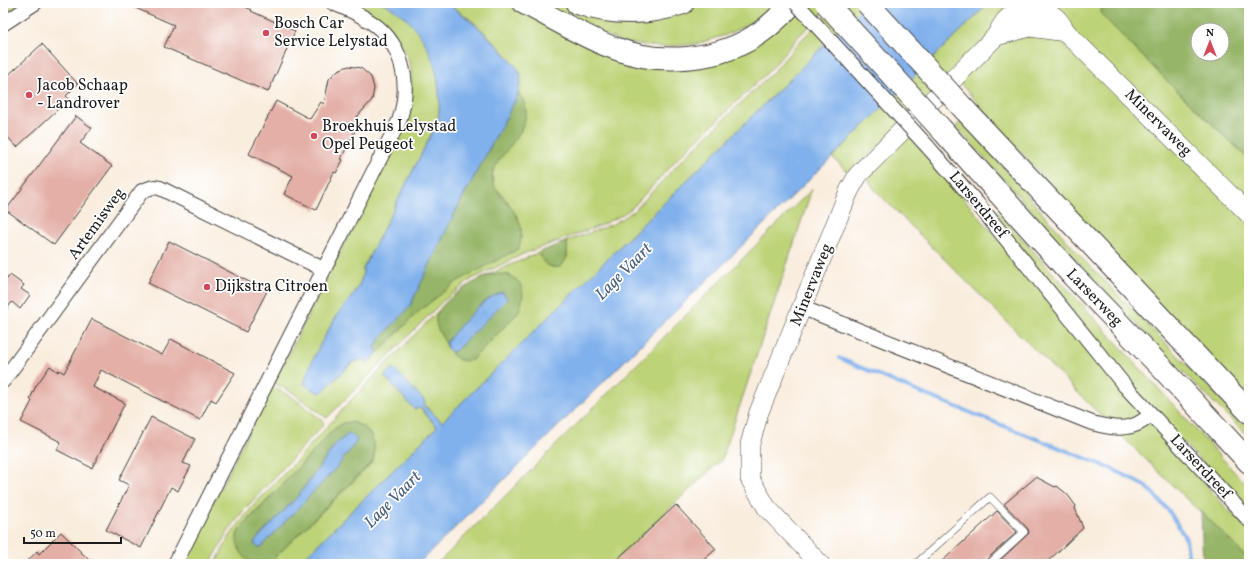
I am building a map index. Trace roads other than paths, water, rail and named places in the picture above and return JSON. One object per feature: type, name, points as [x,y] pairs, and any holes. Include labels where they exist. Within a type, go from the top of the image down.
[{"type":"main road","points":[[524,3],[614,48],[631,54],[669,58],[702,56],[742,43],[761,32],[793,3]]},
{"type":"main road","points":[[577,3],[602,10],[636,12],[668,8],[683,3]]},
{"type":"main road","name":"Larserweg","points":[[826,3],[1073,276],[1249,462]]},
{"type":"main road","name":"Larserweg","points":[[867,3],[964,109],[1249,412]]},
{"type":"street","points":[[3,24],[35,3]]},
{"type":"street","points":[[175,564],[399,121],[405,100],[406,88],[401,62],[389,39],[366,19],[332,3]]},
{"type":"street","name":"Larserdreef","points":[[796,3],[978,203],[1095,351],[1150,415],[1249,520]]},
{"type":"street","name":"Minervaweg","points":[[820,564],[767,508],[750,478],[750,444],[760,412],[803,308],[849,190],[861,170],[996,36],[1030,27],[1066,32],[1249,214]]},
{"type":"street","name":"Artemisweg","points":[[3,380],[142,191],[147,189],[160,188],[323,269]]},
{"type":"street","points":[[803,308],[1092,423],[1109,428],[1123,429],[1140,423],[1150,415]]},
{"type":"lane","points":[[916,564],[990,497],[1024,532],[989,564]]},
{"type":"water","points":[[431,2],[444,3],[451,6],[473,23],[508,57],[520,73],[521,83],[516,99],[456,210],[410,306],[379,341],[375,347],[378,353],[367,363],[361,359],[350,364],[322,392],[318,393],[304,384],[313,359],[339,313],[357,290],[363,269],[438,121],[439,86],[430,53],[422,37],[411,24],[398,12],[383,3]]},
{"type":"water","name":"Lage Vaart","points":[[867,3],[989,3],[418,564],[298,564],[437,427],[421,408],[414,409],[384,376],[393,368],[425,401],[424,406],[442,422]]},
{"type":"water","points":[[503,292],[507,299],[455,351],[451,352],[447,348],[446,343],[457,329],[479,306],[495,295]]},
{"type":"water","points":[[348,434],[357,439],[356,442],[337,467],[261,547],[254,544],[255,541],[298,496],[336,444]]},
{"type":"waterway","points":[[839,358],[911,389],[1110,468],[1146,486],[1169,511],[1186,539],[1189,564]]},
{"type":"place","name":"Bosch Car Service Lelystad","points":[[266,33]]},
{"type":"place","name":"Jacob Schaap - Landrover","points":[[29,95]]},
{"type":"place","name":"Broekhuis Lelystad Opel Peugeot","points":[[314,136]]},
{"type":"place","name":"Dijkstra Citroen","points":[[207,287]]}]
